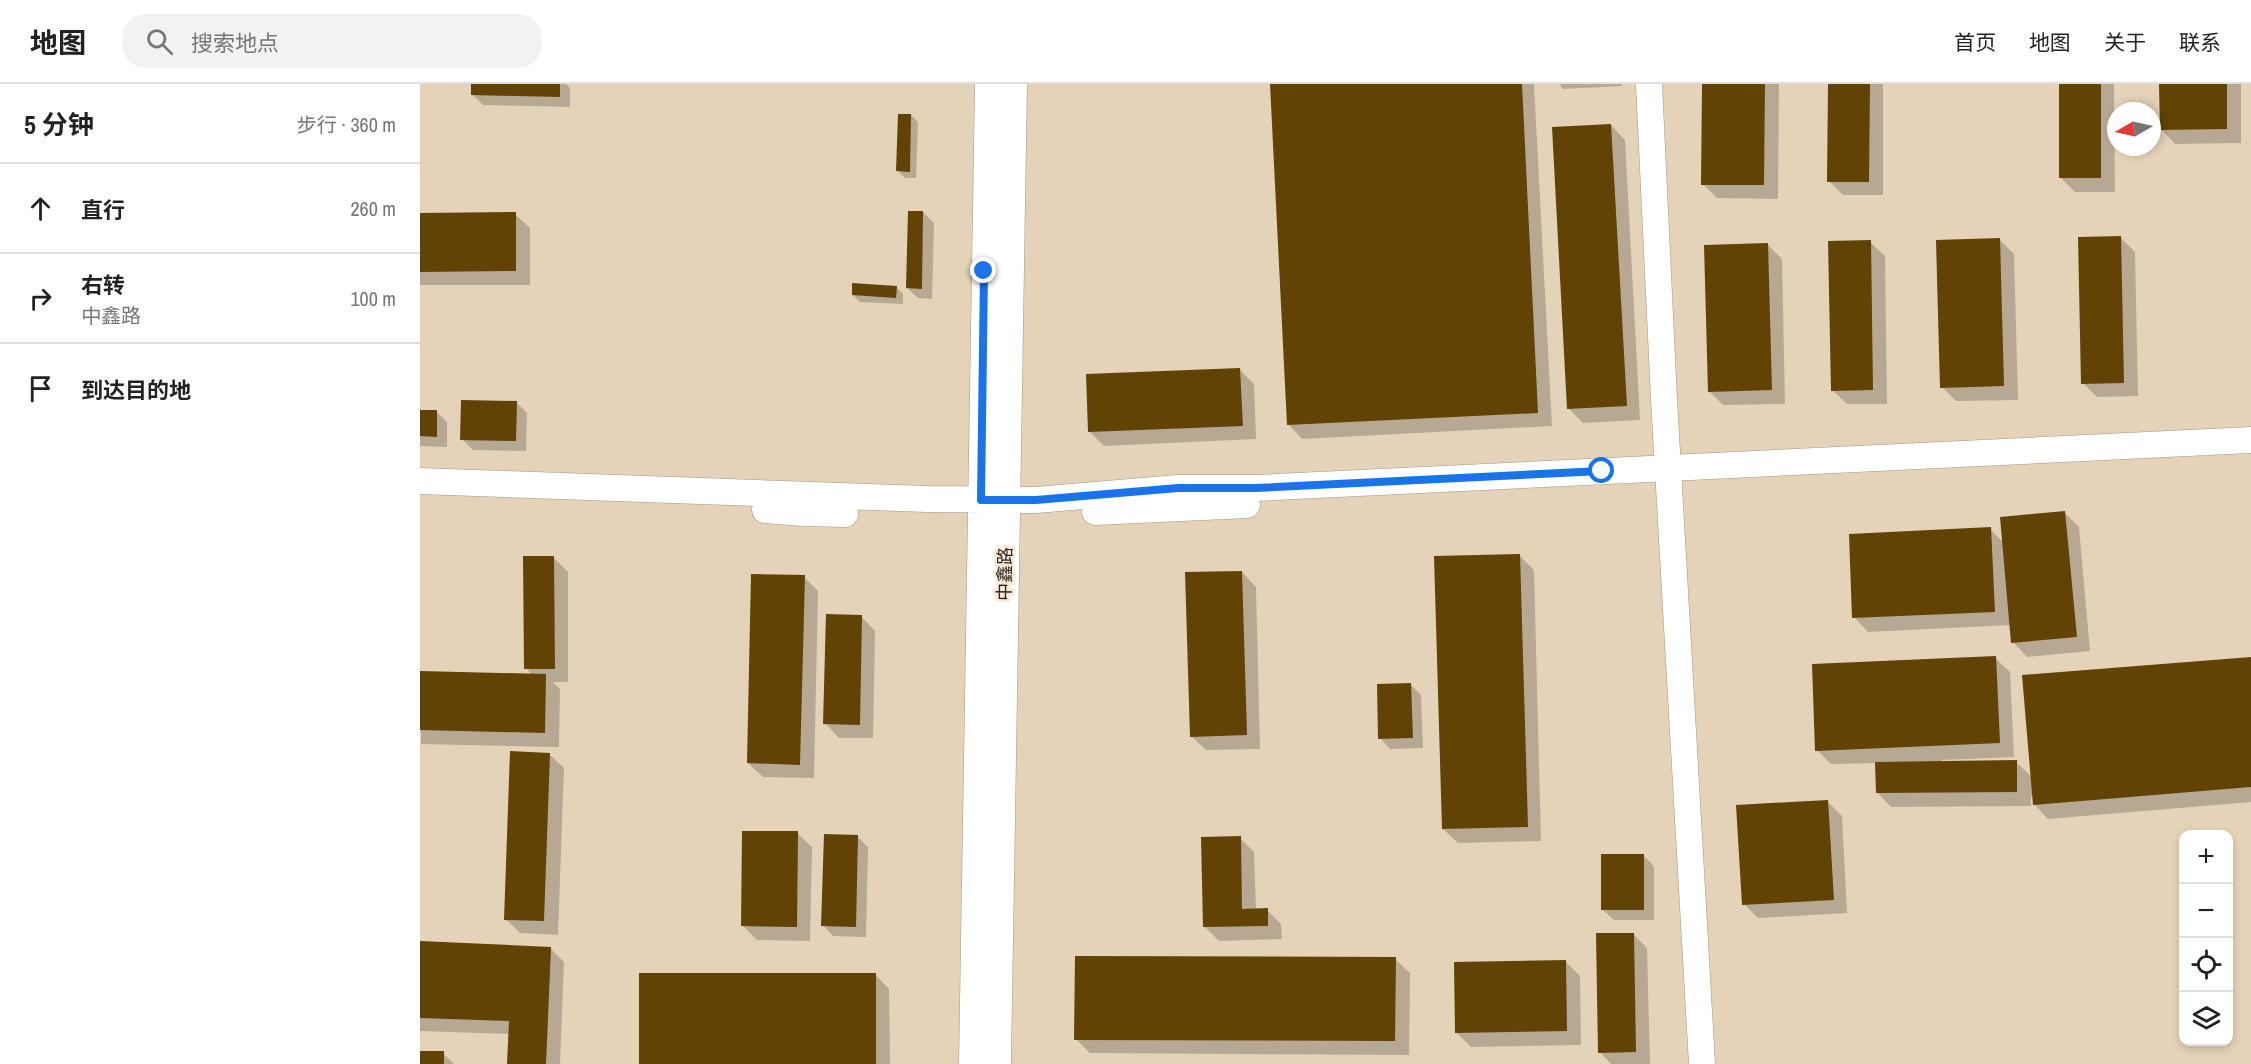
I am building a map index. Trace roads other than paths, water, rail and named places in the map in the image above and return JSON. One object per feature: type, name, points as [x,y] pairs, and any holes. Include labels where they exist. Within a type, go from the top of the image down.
[{"type":"street","name":"中鑫路","points":[[972,1064],[988,84]]},
{"type":"street","name":"中鑫路","points":[[998,1064],[1014,84]]},
{"type":"street","points":[[1648,84],[1702,1064]]},
{"type":"street","points":[[1669,476],[2251,440]]},
{"type":"street","points":[[420,496],[732,507],[803,513],[1006,507],[1036,500],[1178,488],[1255,488],[1669,476],[2251,456]]},
{"type":"street","points":[[420,481],[893,498],[981,507]]}]
